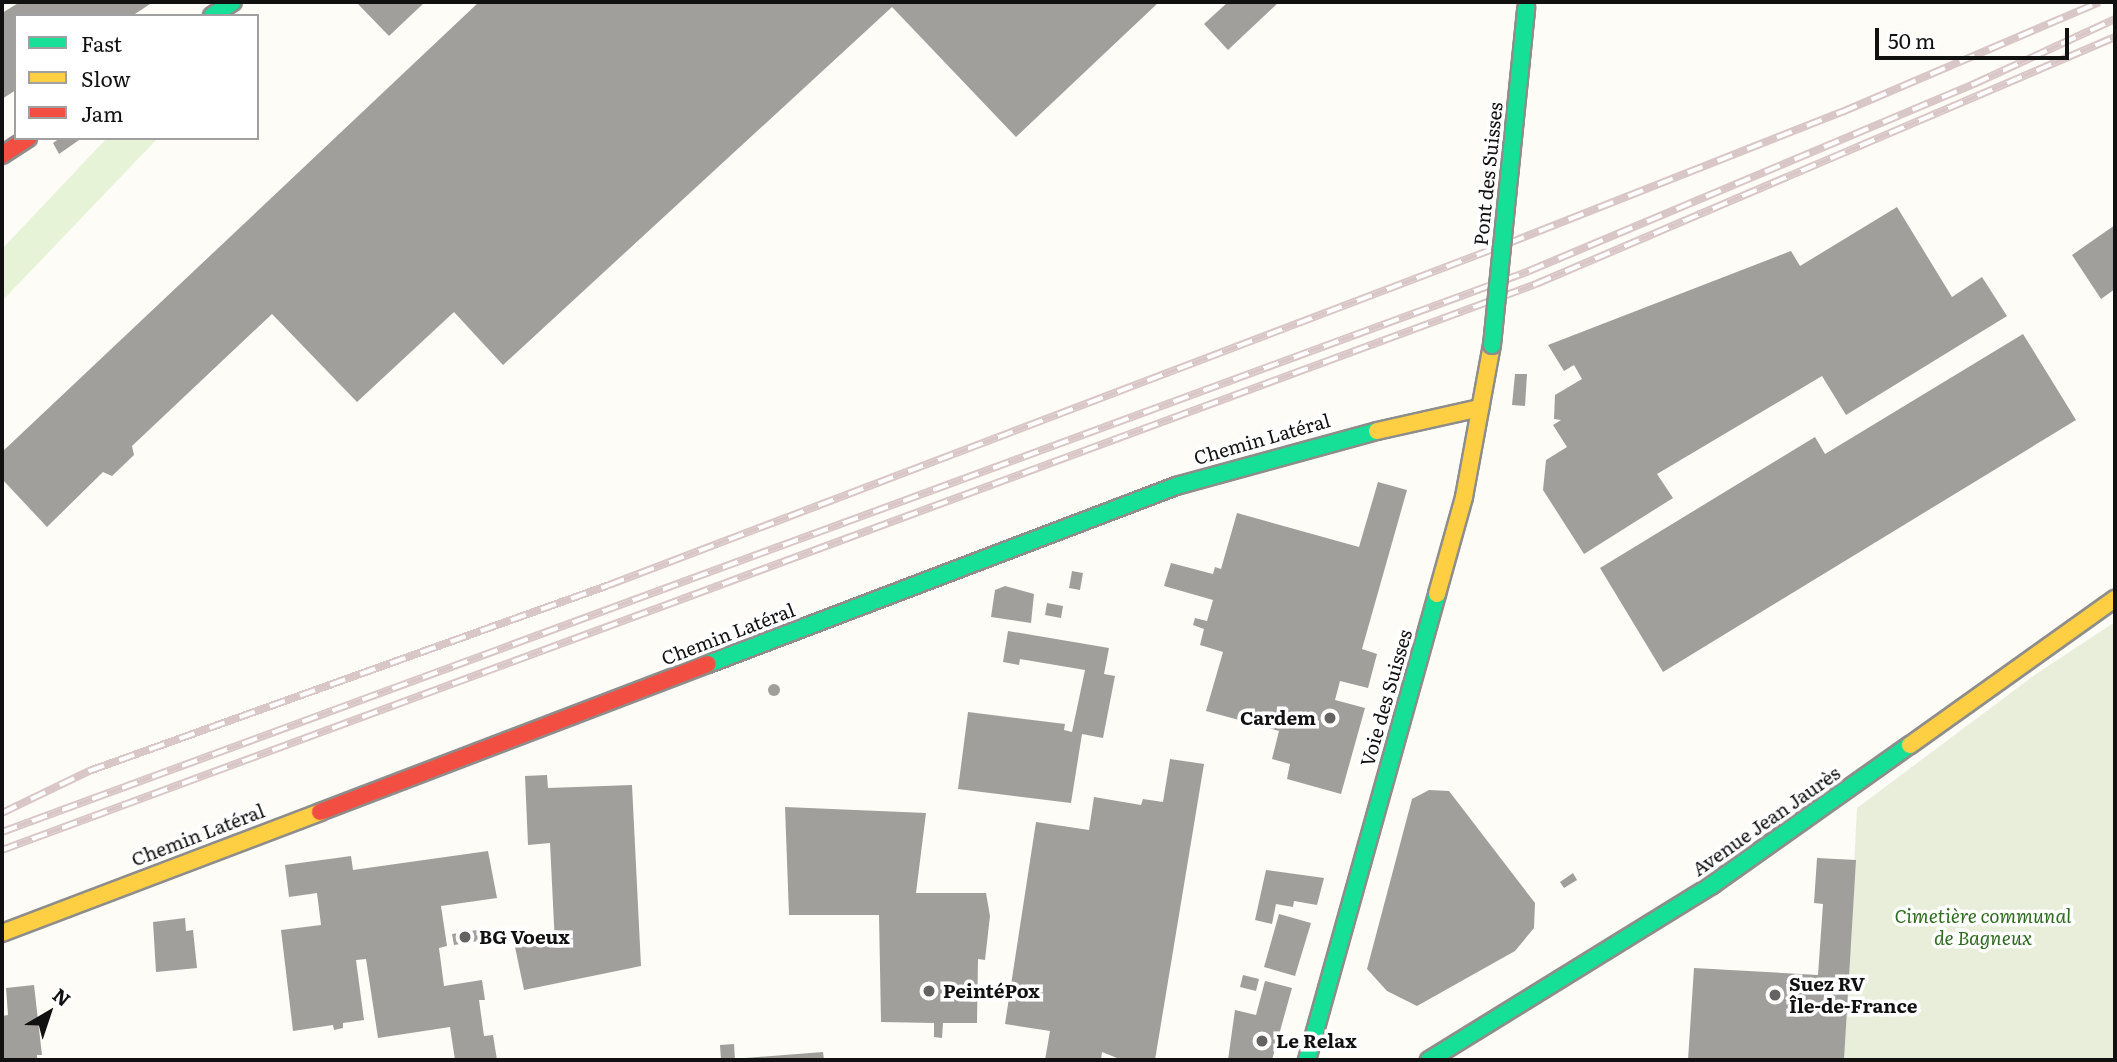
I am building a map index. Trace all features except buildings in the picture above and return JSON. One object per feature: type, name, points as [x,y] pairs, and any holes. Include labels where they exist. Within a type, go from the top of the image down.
[{"type":"street","points":[[215,14],[233,2]]},
{"type":"street","name":"Pont des Suisses","points":[[1492,345],[1527,5]]},
{"type":"street","points":[[2,155],[25,140]]},
{"type":"street","name":"Voie des Suisses","points":[[1307,1060],[1464,497],[1492,345]]},
{"type":"street","name":"Chemin Latéral","points":[[2,933],[1176,486],[1317,444],[1480,408]]},
{"type":"street","name":"Avenue Jean Jaurès","points":[[1429,1060],[1712,885],[2115,599]]},
{"type":"green space","points":[[105,140],[156,140],[2,301],[2,249]]},
{"type":"green space","name":"Cimetière communal de Bagneux","points":[[2115,622],[2115,1060],[1844,1060],[1857,808],[2036,674]]},
{"type":"railway","points":[[2,813],[89,771],[609,585],[1509,243],[1842,112],[2100,2]]},
{"type":"railway","points":[[2,832],[1529,271],[1974,84],[2115,19]]},
{"type":"railway","points":[[2,850],[1536,284],[2115,37]]},
{"type":"traffic: fast","points":[[215,14],[233,2]]},
{"type":"traffic: fast","points":[[1492,345],[1526,8]]},
{"type":"traffic: fast","points":[[708,664],[1176,486],[1377,431]]},
{"type":"traffic: fast","points":[[1307,1060],[1437,594]]},
{"type":"traffic: fast","points":[[1429,1060],[1712,885],[1910,745]]},
{"type":"traffic: slow","points":[[1437,594],[1464,497],[1492,345]]},
{"type":"traffic: slow","points":[[1377,431],[1480,408]]},
{"type":"traffic: slow","points":[[1910,745],[2115,599]]},
{"type":"traffic: slow","points":[[2,933],[320,812]]},
{"type":"traffic: jam","points":[[2,155],[25,140]]},
{"type":"traffic: jam","points":[[320,812],[708,664]]},
{"type":"place","name":"Cardem","points":[[1330,718]]},
{"type":"place","name":"BG Voeux","points":[[465,937]]},
{"type":"place","name":"PeintéPox","points":[[929,991]]},
{"type":"place","name":"Suez RV Île-de-France","points":[[1775,995]]},
{"type":"place","name":"Le Relax","points":[[1262,1041]]}]
